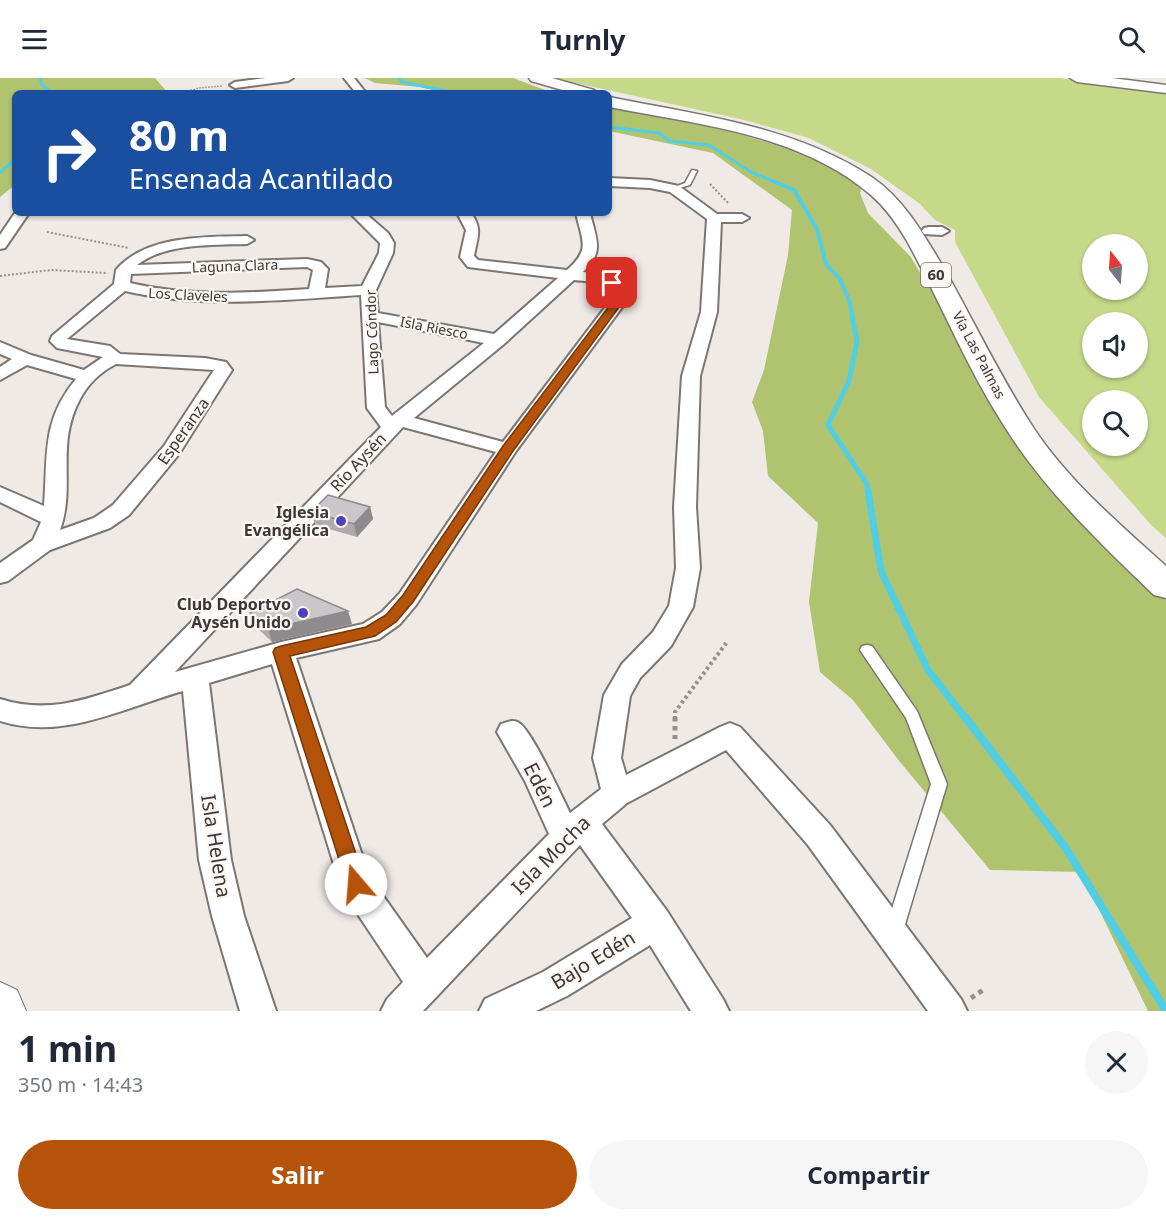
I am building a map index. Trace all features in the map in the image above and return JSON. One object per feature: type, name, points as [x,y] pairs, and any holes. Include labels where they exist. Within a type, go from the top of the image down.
[{"type":"highway","points":[[523,78],[560,90]]},
{"type":"highway","points":[[536,78],[578,90]]},
{"type":"highway","points":[[1077,78],[1166,87]]},
{"type":"highway","points":[[1092,78],[1166,87]]},
{"type":"highway","name":"Vía Las Palmas","points":[[612,101],[734,123],[777,135],[822,150],[888,187],[935,231],[1039,422],[1087,483],[1166,559]]},
{"type":"highway","name":"Vía Las Palmas","points":[[612,101],[775,140],[840,166],[876,189],[895,207],[916,238],[1004,402],[1033,447],[1073,494],[1166,586]]},
{"type":"street","points":[[224,78],[237,89],[287,81]]},
{"type":"street","points":[[349,78],[359,90]]},
{"type":"street","points":[[612,182],[650,184],[674,189],[714,218],[742,218]]},
{"type":"street","points":[[0,245],[20,216]]},
{"type":"street","name":"Lago Cóndor","points":[[360,216],[383,236],[387,243],[386,253],[368,290],[376,408],[395,423]]},
{"type":"street","points":[[139,693],[281,652],[370,632],[391,618],[408,598],[508,449],[615,306],[619,295],[612,283],[602,279],[473,264],[467,257],[474,233],[466,216]]},
{"type":"street","name":"Río Aysén","points":[[0,710],[16,715],[42,718],[76,714],[139,693],[395,423],[498,340],[574,275],[588,260],[591,248],[584,216]]},
{"type":"street","points":[[617,794],[606,758],[617,695],[632,671],[662,639],[681,607],[688,568],[685,507],[691,375],[709,312],[714,218]]},
{"type":"street","points":[[0,574],[47,530],[54,501],[54,445],[57,425],[69,401],[86,376],[113,359],[111,354],[104,351],[63,344],[58,341],[60,336],[122,277],[132,260],[148,252],[182,245],[248,240]]},
{"type":"street","name":"Laguna Clara","points":[[122,277],[307,263],[316,264],[321,269],[316,293]]},
{"type":"street","name":"Los Claveles","points":[[122,277],[141,292],[228,297],[368,290]]},
{"type":"street","name":"Isla Riesco","points":[[370,315],[498,340]]},
{"type":"street","points":[[0,346],[26,359],[86,376]]},
{"type":"street","points":[[0,375],[26,359]]},
{"type":"street","name":"Esperanza","points":[[47,530],[102,523],[121,510],[172,450],[223,370],[220,366],[205,363],[113,359]]},
{"type":"street","points":[[395,423],[508,449]]},
{"type":"street","points":[[0,494],[47,530]]},
{"type":"street","points":[[281,652],[356,884],[423,983]]},
{"type":"street","name":"Isla Helena","points":[[195,676],[215,860],[228,916],[258,1011]]},
{"type":"street","name":"Edén","points":[[511,732],[574,831]]},
{"type":"street","name":"Isla Mocha","points":[[399,1011],[423,983],[574,831],[617,794],[730,735],[819,835],[892,935]]},
{"type":"street","name":"Bajo Edén","points":[[574,831],[655,923],[711,1011]]},
{"type":"street","name":"Bajo Edén","points":[[497,1011],[555,984],[655,923]]},
{"type":"street","points":[[892,935],[949,1011]]},
{"type":"lane","points":[[674,189],[688,184],[694,171]]},
{"type":"lane","points":[[867,650],[912,715],[939,784],[892,935]]},
{"type":"path","points":[[192,90],[199,88],[237,89]]},
{"type":"path","points":[[710,184],[742,218]]},
{"type":"path","points":[[47,232],[148,252]]},
{"type":"path","points":[[0,276],[51,270],[122,277]]},
{"type":"path","points":[[675,764],[675,712],[727,642]]},
{"type":"green space","points":[[0,78],[155,78],[165,90],[12,90],[12,187],[0,197]]},
{"type":"green space","points":[[365,78],[513,78],[545,90],[433,90],[375,83]]},
{"type":"green space","points":[[553,78],[1060,78],[1166,93],[1166,538],[1152,526],[1091,456],[1148,456],[1148,390],[1082,390],[1082,446],[1039,397],[955,242],[955,230],[935,220],[920,204],[871,169],[809,138],[740,119]]},
{"type":"green space","points":[[612,108],[740,134],[772,144],[833,169],[862,186],[860,193],[868,213],[910,256],[971,355],[1128,563],[1166,600],[1166,1011],[1148,1011],[1081,872],[990,870],[900,762],[853,700],[820,672],[809,602],[818,523],[768,476],[763,431],[752,402],[764,370],[788,255],[792,210],[713,153],[612,132]]},
{"type":"building","points":[[328,495],[370,507],[354,524],[311,512]]},
{"type":"building","points":[[297,589],[348,611],[268,629],[250,613]]},
{"type":"waterway","points":[[40,78],[42,85],[48,90]]},
{"type":"waterway","points":[[399,78],[402,82],[442,90]]},
{"type":"waterway","points":[[612,127],[659,133],[669,141],[709,145],[751,172],[777,183]]},
{"type":"waterway","points":[[0,173],[12,162]]},
{"type":"waterway","points":[[773,181],[794,190],[817,229],[826,264],[840,279],[850,303],[853,318]]},
{"type":"waterway","points":[[852,316],[857,341],[849,381],[828,425],[867,484],[868,492]]},
{"type":"waterway","points":[[868,491],[881,571],[928,670],[966,719]]},
{"type":"waterway","points":[[965,717],[1065,847],[1166,1011]]},
{"type":"place","name":"Iglesia Evangélica","points":[[341,521]]},
{"type":"place","name":"Club Deportvo Aysén Unido","points":[[303,613]]},
{"type":"route","points":[[356,884],[281,652],[370,632],[391,618],[408,598],[508,449],[615,306],[619,295],[612,283]]}]
